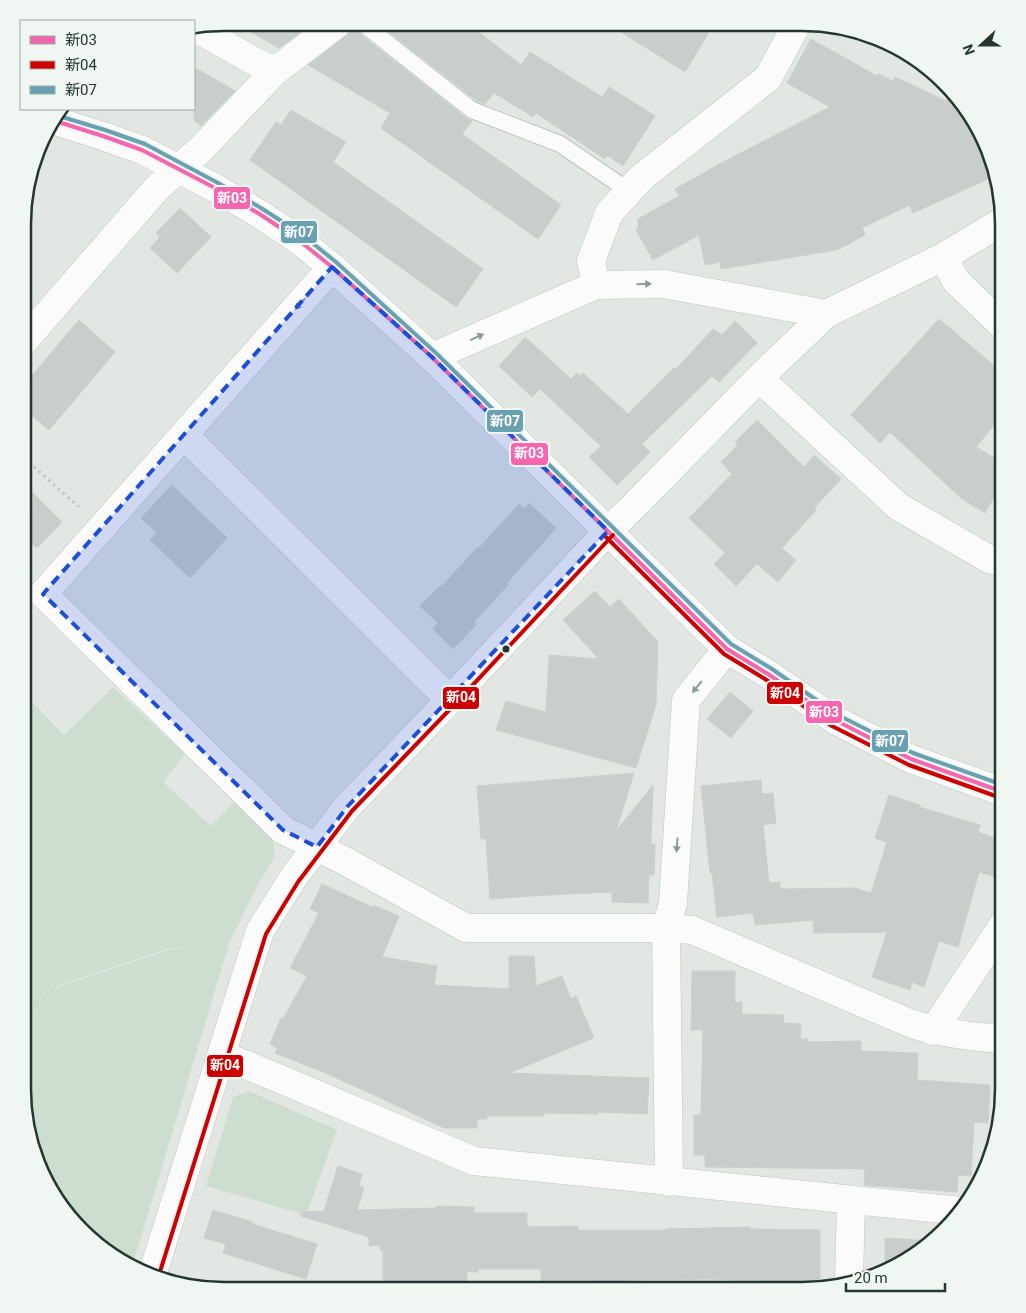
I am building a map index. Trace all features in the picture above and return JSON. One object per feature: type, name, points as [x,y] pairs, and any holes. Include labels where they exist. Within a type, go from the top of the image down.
[{"type":"street","points":[[31,333],[157,188],[201,149],[275,71],[328,31]]},
{"type":"street","points":[[596,285],[591,261],[609,213],[642,177],[768,78],[793,31]]},
{"type":"street","points":[[203,33],[275,71]]},
{"type":"street","points":[[60,123],[142,150],[258,212],[296,238],[332,267],[432,356],[727,649],[768,674],[835,720],[911,759],[995,790]]},
{"type":"street","points":[[154,1269],[260,931],[293,878],[347,807],[608,531],[826,314],[943,257],[995,227]]},
{"type":"street","points":[[943,257],[956,280],[995,317]]},
{"type":"street","points":[[332,267],[43,594],[283,830],[466,928],[666,928],[692,930],[912,1024],[933,1030],[995,1038]]},
{"type":"street","points":[[432,356],[596,285],[664,284],[826,314]]},
{"type":"street","points":[[760,378],[899,507],[995,560]]},
{"type":"street","points":[[184,435],[450,700]]},
{"type":"street","points":[[669,1182],[666,928],[673,903],[686,700],[727,649]]},
{"type":"street","points":[[933,1030],[995,937]]},
{"type":"street","points":[[222,1056],[474,1161],[952,1210]]},
{"type":"street","points":[[849,1276],[851,1200]]},
{"type":"lane","points":[[372,31],[472,110],[560,144],[629,191]]},
{"type":"path","points":[[31,464],[102,528]]},
{"type":"highlighted area","points":[[332,267],[432,357],[608,531],[347,807],[317,847],[283,830],[43,594]]},
{"type":"green space","points":[[113,687],[185,754],[163,782],[211,826],[234,802],[273,840],[275,856],[253,894],[228,946],[219,946],[228,947],[134,1259],[107,1242],[79,1216],[57,1185],[46,1163],[41,1151],[33,1114],[31,1017],[60,986],[168,950],[186,948],[167,949],[60,985],[31,1016],[31,701],[64,735]]},
{"type":"green space","points":[[249,1091],[337,1130],[306,1215],[206,1186],[233,1097]]},
{"type":"building","points":[[249,31],[302,31],[279,48]]},
{"type":"building","points":[[350,31],[356,31],[472,121],[462,134],[561,205],[538,239],[381,128],[390,113],[308,65]]},
{"type":"building","points":[[388,31],[477,31],[521,65],[530,52],[602,97],[609,87],[655,116],[623,166],[607,155],[605,159],[536,113],[533,117],[494,93],[485,104],[477,101]]},
{"type":"building","points":[[619,31],[710,31],[685,72]]},
{"type":"building","points":[[811,39],[877,76],[878,74],[893,81],[895,77],[946,101],[948,98],[975,139],[985,162],[989,179],[913,213],[909,205],[862,228],[865,235],[837,250],[721,269],[720,262],[705,265],[699,235],[653,260],[636,230],[638,229],[638,219],[679,196],[675,189],[830,107],[787,83]]},
{"type":"building","points":[[195,68],[235,91],[201,126],[194,120]]},
{"type":"building","points":[[291,110],[346,142],[333,162],[483,269],[456,307],[250,160],[276,122],[281,125]]},
{"type":"building","points":[[180,208],[211,237],[177,273],[150,248],[160,237],[156,233]]},
{"type":"building","points":[[939,319],[995,366],[995,424],[976,447],[995,458],[995,496],[985,513],[962,499],[890,432],[880,443],[851,415]]},
{"type":"building","points":[[79,320],[115,352],[49,430],[31,415],[31,377]]},
{"type":"building","points":[[735,321],[757,343],[719,382],[712,376],[642,444],[650,452],[617,485],[589,457],[601,446],[540,389],[532,397],[499,366],[525,337],[571,379],[577,373],[580,376],[583,373],[628,414],[674,368],[676,369],[713,329],[722,335]]},
{"type":"building","points":[[757,420],[804,467],[814,455],[841,479],[814,508],[816,510],[782,548],[796,560],[778,582],[757,564],[736,586],[714,564],[725,553],[689,518],[732,474],[721,462],[738,445],[735,442]]},
{"type":"building","points":[[172,485],[227,538],[190,578],[150,540],[157,533],[141,518]]},
{"type":"building","points":[[31,491],[62,522],[37,548],[31,542]]},
{"type":"building","points":[[529,503],[556,528],[474,622],[476,625],[453,649],[433,629],[438,623],[420,606],[479,548],[519,504],[525,509]]},
{"type":"building","points":[[595,591],[610,607],[619,599],[658,642],[656,705],[636,768],[496,730],[506,701],[546,712],[549,655],[599,659],[563,620]]},
{"type":"building","points":[[730,692],[753,711],[731,738],[707,719]]},
{"type":"building","points":[[634,773],[616,831],[653,785],[651,844],[655,844],[654,875],[649,874],[648,903],[612,902],[612,892],[490,899],[486,839],[481,839],[477,786]]},
{"type":"building","points":[[761,780],[762,794],[773,793],[776,823],[763,825],[769,883],[780,882],[780,889],[855,888],[871,893],[887,842],[875,838],[889,795],[920,805],[919,807],[980,825],[978,832],[995,838],[995,877],[979,872],[958,947],[939,941],[924,987],[912,982],[910,990],[872,977],[887,932],[814,933],[813,920],[755,925],[753,913],[717,917],[712,873],[710,873],[701,786]]},
{"type":"building","points":[[322,884],[372,907],[373,905],[399,916],[382,957],[437,966],[434,985],[509,989],[509,956],[534,956],[536,986],[562,976],[571,999],[576,996],[594,1038],[509,1073],[649,1078],[647,1114],[598,1112],[598,1114],[544,1113],[544,1116],[487,1116],[487,1119],[477,1119],[477,1128],[444,1128],[323,1072],[275,1053],[277,1048],[270,1044],[281,1018],[283,1019],[307,976],[290,968],[319,913],[310,909]]},
{"type":"building","points":[[692,971],[735,971],[735,1002],[742,1002],[742,1014],[784,1015],[783,1023],[801,1024],[800,1039],[808,1039],[808,1042],[861,1041],[861,1051],[918,1053],[917,1080],[990,1085],[988,1123],[974,1122],[971,1176],[958,1175],[957,1192],[864,1185],[865,1169],[705,1167],[705,1155],[694,1155],[694,1115],[701,1115],[703,1030],[691,1030]]},
{"type":"building","points":[[338,1166],[362,1174],[359,1186],[364,1188],[357,1210],[437,1208],[437,1206],[474,1207],[474,1213],[527,1213],[527,1227],[578,1226],[578,1230],[666,1230],[750,1227],[750,1229],[820,1230],[820,1281],[779,1282],[710,1279],[630,1280],[630,1282],[541,1281],[541,1269],[478,1269],[478,1272],[467,1272],[467,1282],[383,1282],[383,1250],[380,1250],[380,1245],[369,1246],[369,1237],[301,1216],[301,1212],[324,1211]]},
{"type":"building","points":[[213,1210],[317,1244],[306,1279],[223,1253],[226,1244],[204,1238]]},
{"type":"building","points":[[885,1238],[921,1240],[898,1256],[885,1263]]},
{"type":"transit line","name":"新07","points":[[64,117],[145,144],[220,184],[300,233],[336,262],[436,353],[731,644],[772,669],[838,715],[913,753],[995,782]]},
{"type":"transit line","name":"新03","points":[[60,123],[142,150],[217,189],[296,238],[332,267],[432,357],[727,649],[768,674],[835,720],[911,759],[995,789]]},
{"type":"transit line","name":"新04","points":[[604,535],[724,654],[765,679],[832,726],[909,765],[995,796]]},
{"type":"transit line","name":"新04","points":[[160,1271],[266,934],[298,882],[352,811],[613,535]]}]
